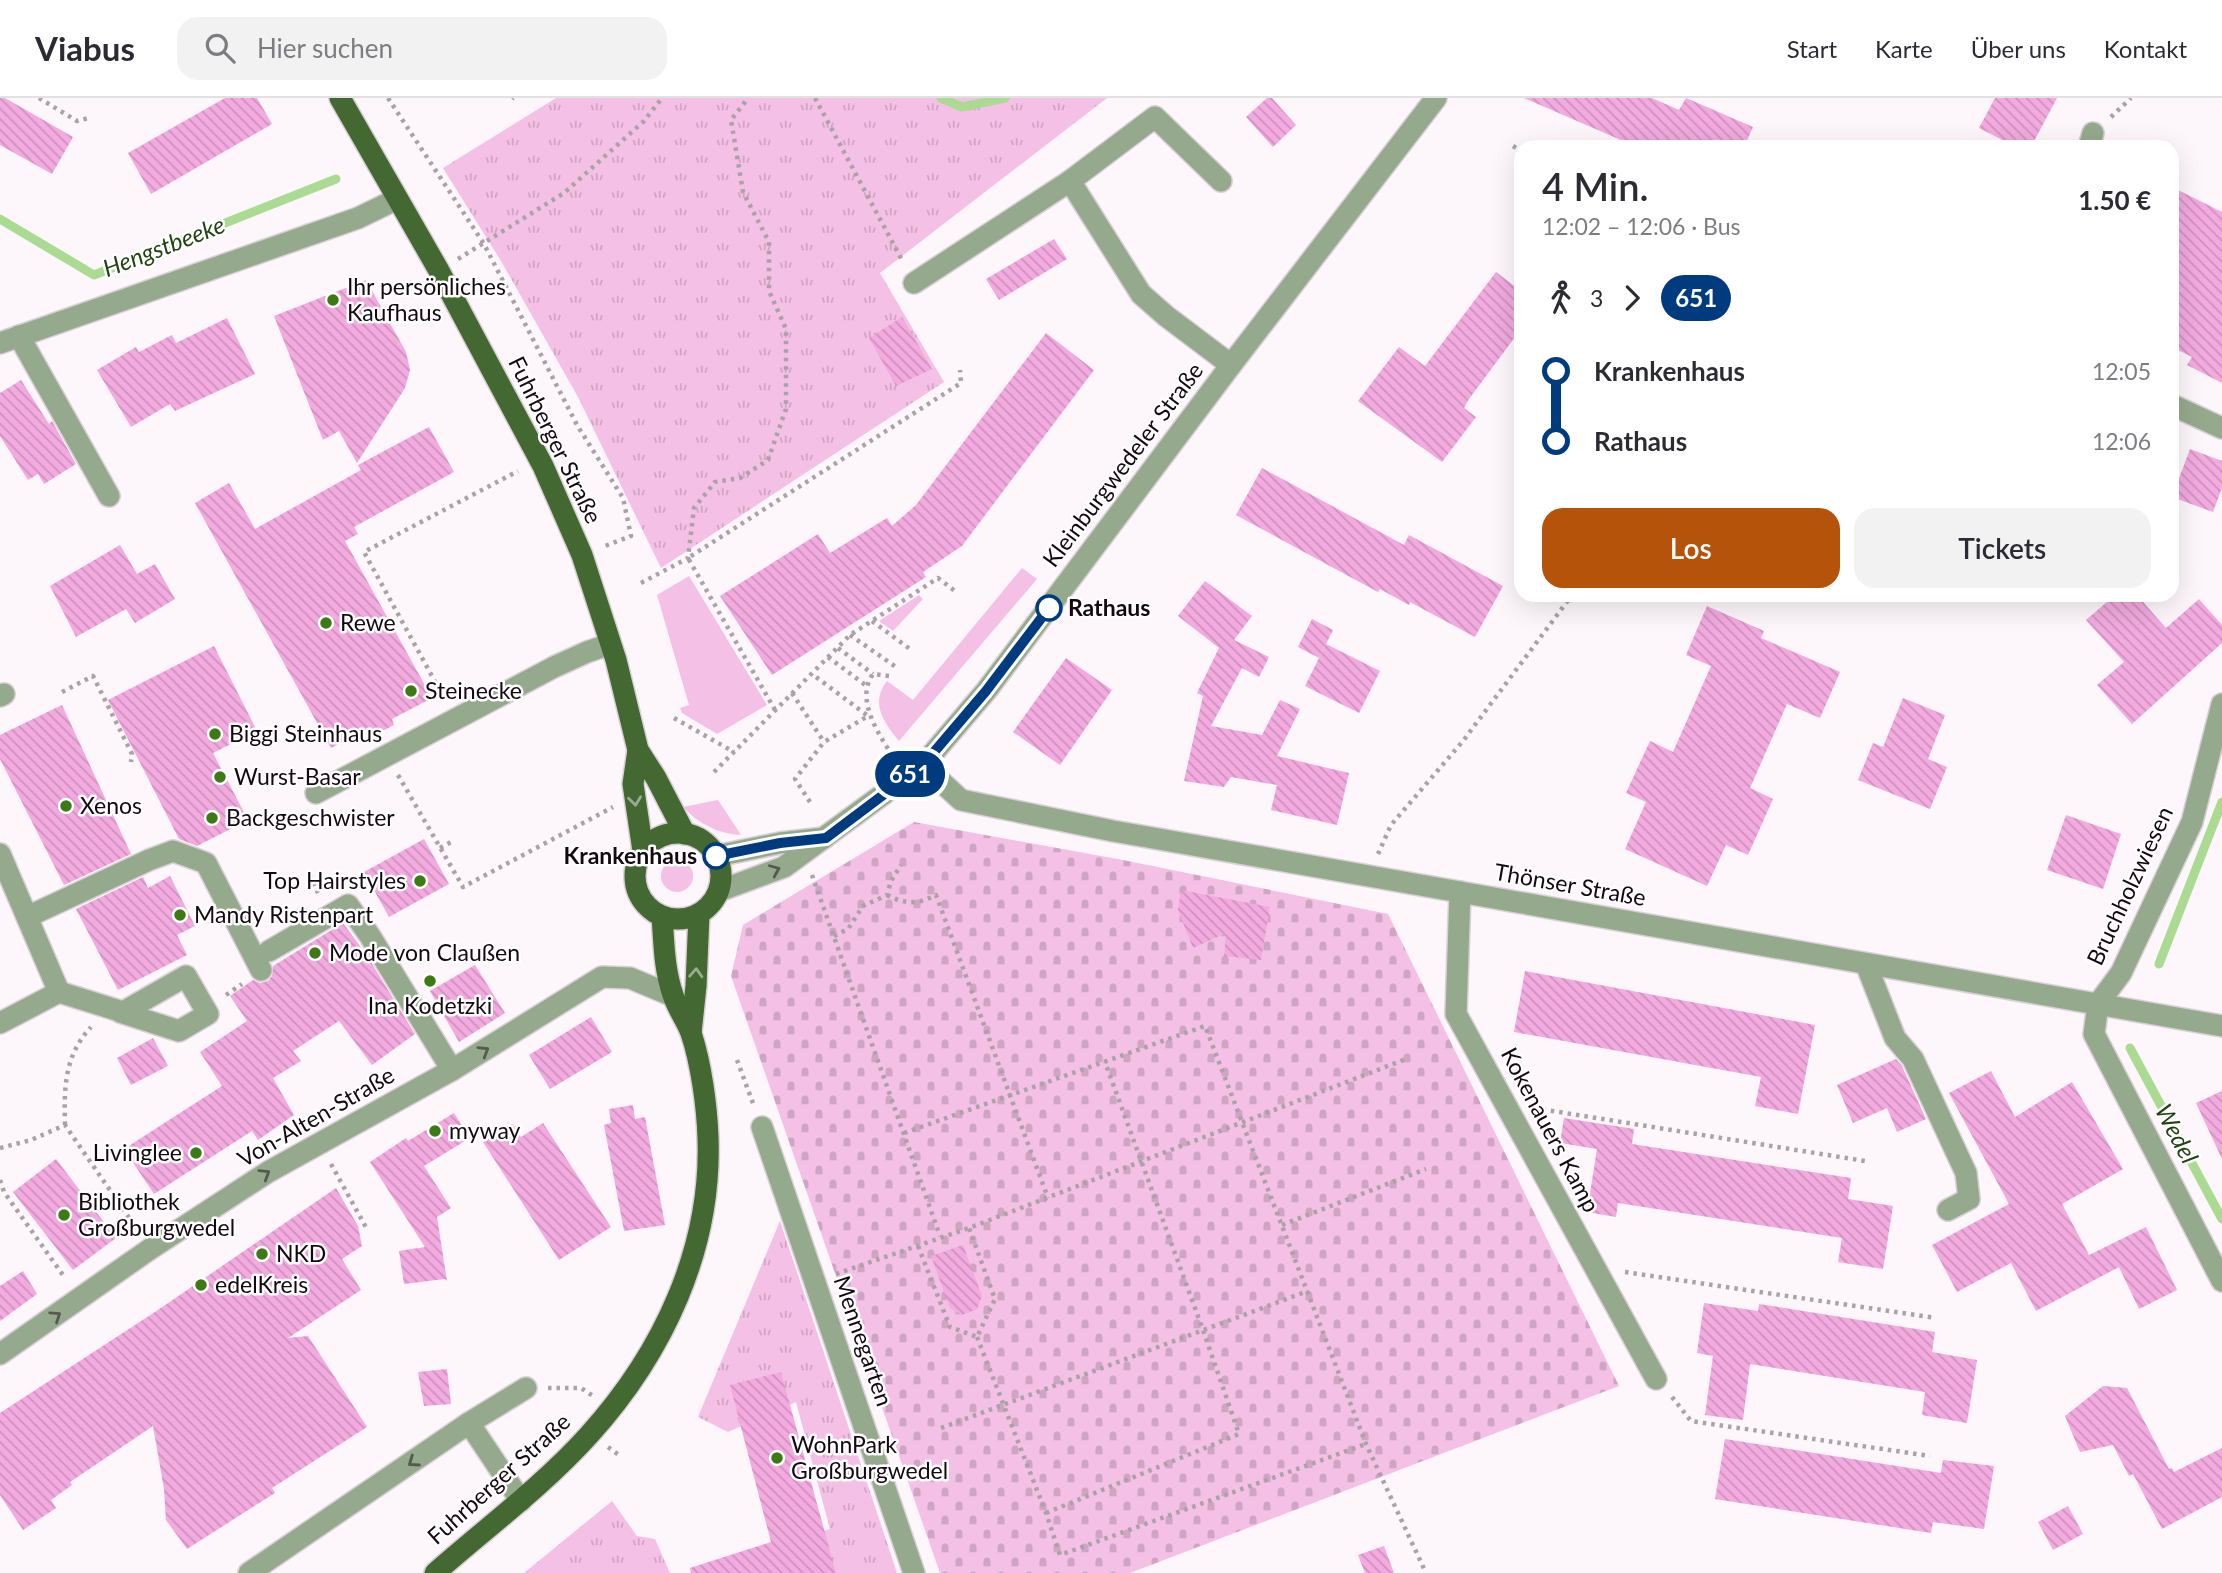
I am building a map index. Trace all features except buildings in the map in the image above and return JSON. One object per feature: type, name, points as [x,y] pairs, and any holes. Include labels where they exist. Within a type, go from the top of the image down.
[{"type":"main road","name":"Fuhrberger Straße","points":[[340,98],[438,269],[543,466],[582,555],[610,644],[638,750],[685,834]]},
{"type":"main road","name":"Fuhrberger Straße","points":[[638,750],[633,784],[643,851]]},
{"type":"main road","points":[[685,834],[698,838],[716,856],[720,867],[719,891],[714,900],[699,914],[687,919],[662,916],[651,910],[636,888],[637,863],[651,842],[662,836],[685,834]]},
{"type":"main road","name":"Fuhrberger Straße","points":[[691,1032],[699,914]]},
{"type":"main road","name":"Fuhrberger Straße","points":[[435,1573],[522,1501],[589,1435],[658,1339],[686,1281],[699,1238],[705,1202],[708,1137],[703,1091],[691,1032],[673,996],[665,962],[662,916]]},
{"type":"street","name":"Kleinburgwedeler Straße","points":[[719,891],[784,867],[923,765],[986,691],[1436,98]]},
{"type":"street","points":[[914,283],[1070,181],[1155,117],[1221,181]]},
{"type":"street","points":[[1070,181],[1141,294],[1231,365]]},
{"type":"street","points":[[109,496],[10,340],[358,218],[397,199]]},
{"type":"street","points":[[2179,408],[2222,428]]},
{"type":"street","points":[[316,793],[554,667],[610,644]]},
{"type":"street","name":"Bruchholzwiesen","points":[[2098,1004],[2121,973],[2192,822],[2222,705]]},
{"type":"street","name":"Thönser Straße","points":[[923,765],[961,800],[1149,838],[2222,1026]]},
{"type":"street","points":[[716,856],[780,843],[826,838]]},
{"type":"street","points":[[27,917],[173,851],[206,863],[265,961],[348,905],[452,1070]]},
{"type":"street","points":[[0,853],[6,881],[27,917],[59,992]]},
{"type":"street","name":"Kokenauers Kamp","points":[[1460,892],[1456,1014],[1656,1379]]},
{"type":"street","points":[[1866,964],[1895,1038],[1913,1059],[1966,1173],[1969,1199],[1948,1210]]},
{"type":"street","points":[[0,1023],[59,992],[114,1010],[179,1031],[208,1014],[187,976],[114,1010]]},
{"type":"street","name":"Von-Alten-Straße","points":[[0,1354],[268,1172],[452,1070],[602,977],[631,978],[673,996]]},
{"type":"street","points":[[2098,1004],[2094,1034],[2222,1281]]},
{"type":"street","name":"Mennegarten","points":[[762,1126],[914,1573]]},
{"type":"street","points":[[249,1573],[469,1423],[526,1388]]},
{"type":"street","points":[[469,1423],[522,1501]]},
{"type":"path","points":[[39,98],[77,121],[89,118]]},
{"type":"path","points":[[388,98],[484,244],[577,425],[623,498],[631,536]]},
{"type":"path","points":[[438,269],[484,244],[564,193],[644,121],[662,98]]},
{"type":"path","points":[[748,98],[731,120],[743,192],[769,242],[769,291],[786,329],[786,409],[768,460],[740,478],[715,482],[694,508],[688,558],[775,710]]},
{"type":"path","points":[[815,98],[914,283]]},
{"type":"path","points":[[641,583],[688,558],[961,383],[960,370]]},
{"type":"path","points":[[456,719],[364,552],[522,469]]},
{"type":"path","points":[[715,772],[850,635],[938,578],[955,590]]},
{"type":"path","points":[[1369,876],[1391,825],[1463,741],[1567,602]]},
{"type":"path","points":[[872,621],[909,649]]},
{"type":"path","points":[[850,635],[896,667]]},
{"type":"path","points":[[838,648],[873,674],[889,676]]},
{"type":"path","points":[[828,657],[868,687]]},
{"type":"path","points":[[811,674],[868,716],[892,755]]},
{"type":"path","points":[[868,716],[867,682],[873,674]]},
{"type":"path","points":[[62,692],[93,676],[132,754],[131,762]]},
{"type":"path","points":[[792,693],[824,742]]},
{"type":"path","points":[[810,802],[795,779],[824,742],[868,716]]},
{"type":"path","points":[[674,718],[734,752]]},
{"type":"path","points":[[388,755],[463,887],[615,805]]},
{"type":"path","points":[[440,848],[451,842]]},
{"type":"path","points":[[834,936],[848,929],[863,906],[887,895],[891,881],[901,865]]},
{"type":"path","points":[[811,874],[940,1237]]},
{"type":"path","points":[[887,895],[900,902],[912,903],[936,895],[1048,1198]]},
{"type":"path","points":[[206,1011],[265,961]]},
{"type":"path","points":[[114,1010],[78,1040],[64,1082],[65,1125],[150,1250]]},
{"type":"path","points":[[904,1133],[1205,1026],[1366,1444],[1426,1573]]},
{"type":"path","points":[[815,1281],[969,1228],[1406,1059]]},
{"type":"path","points":[[737,1060],[762,1126]]},
{"type":"path","points":[[1046,1513],[1239,1434],[1105,1062]]},
{"type":"path","points":[[1507,1104],[1865,1161]]},
{"type":"path","points":[[0,1148],[30,1140],[65,1125]]},
{"type":"path","points":[[320,1144],[368,1231]]},
{"type":"path","points":[[1282,1225],[1426,1169]]},
{"type":"path","points":[[0,1180],[4,1192],[80,1299]]},
{"type":"path","points":[[969,1228],[995,1299],[977,1337],[1060,1555],[1366,1444]]},
{"type":"path","points":[[918,1245],[950,1327],[977,1337]]},
{"type":"path","points":[[1594,1268],[1936,1318]]},
{"type":"path","points":[[941,1428],[1308,1291]]},
{"type":"path","points":[[1656,1379],[1692,1421],[1930,1457]]},
{"type":"path","points":[[526,1388],[582,1388],[610,1408]]},
{"type":"green space","points":[[556,98],[1107,98],[880,273],[944,382],[661,568],[578,397],[501,261],[443,168]]},
{"type":"green space","points":[[1022,568],[1037,579],[899,741],[884,719],[879,704],[879,697],[887,681],[913,700]]},
{"type":"green space","points":[[689,576],[767,705],[717,734],[682,713],[680,708],[689,705],[657,595]]},
{"type":"green space","points":[[919,595],[923,599],[893,631],[879,621]]},
{"type":"green space","points":[[718,800],[741,835],[724,833],[709,827],[683,807]]},
{"type":"green space","points":[[914,822],[1123,860],[1388,914],[1619,1386],[1130,1573],[940,1573],[731,976],[743,925]]},
{"type":"green space","points":[[677,860],[688,865],[693,876],[688,887],[677,892],[666,887],[661,876],[666,865]]},
{"type":"green space","points":[[780,1221],[897,1573],[693,1573],[830,1529],[796,1402],[728,1432],[698,1417]]},
{"type":"green space","points":[[612,1501],[637,1536],[655,1539],[670,1573],[524,1573]]},
{"type":"waterway","name":"Hengstbeeke","points":[[941,98],[962,107],[1005,98]]},
{"type":"waterway","name":"Hengstbeeke","points":[[0,219],[94,275],[336,179]]},
{"type":"waterway","name":"Wedel","points":[[2159,964],[2222,802]]},
{"type":"waterway","name":"Wedel","points":[[2130,1048],[2222,1219]]},
{"type":"bus line","name":"651","points":[[716,856],[757,846],[826,838],[923,765],[986,691],[1049,608]]},
{"type":"place","name":"Ihr persönliches Kaufhaus","points":[[333,300]]},
{"type":"place","name":"Rathaus","points":[[1049,608]]},
{"type":"place","name":"Rewe","points":[[326,623]]},
{"type":"place","name":"Steinecke","points":[[411,691]]},
{"type":"place","name":"Biggi Steinhaus","points":[[215,734]]},
{"type":"place","name":"Wurst-Basar","points":[[220,777]]},
{"type":"place","name":"Xenos","points":[[66,806]]},
{"type":"place","name":"Backgeschwister","points":[[212,818]]},
{"type":"place","name":"Krankenhaus","points":[[716,856]]},
{"type":"place","name":"Top Hairstyles","points":[[420,881]]},
{"type":"place","name":"Mandy Ristenpart","points":[[180,915]]},
{"type":"place","name":"Mode von Claußen","points":[[315,953]]},
{"type":"place","name":"Ina Kodetzki","points":[[430,981]]},
{"type":"place","name":"myway","points":[[435,1131]]},
{"type":"place","name":"Livinglee","points":[[196,1153]]},
{"type":"place","name":"Bibliothek Großburgwedel","points":[[64,1215]]},
{"type":"place","name":"NKD","points":[[262,1254]]},
{"type":"place","name":"edelKreis","points":[[201,1285]]},
{"type":"place","name":"WohnPark Großburgwedel","points":[[777,1458]]}]
